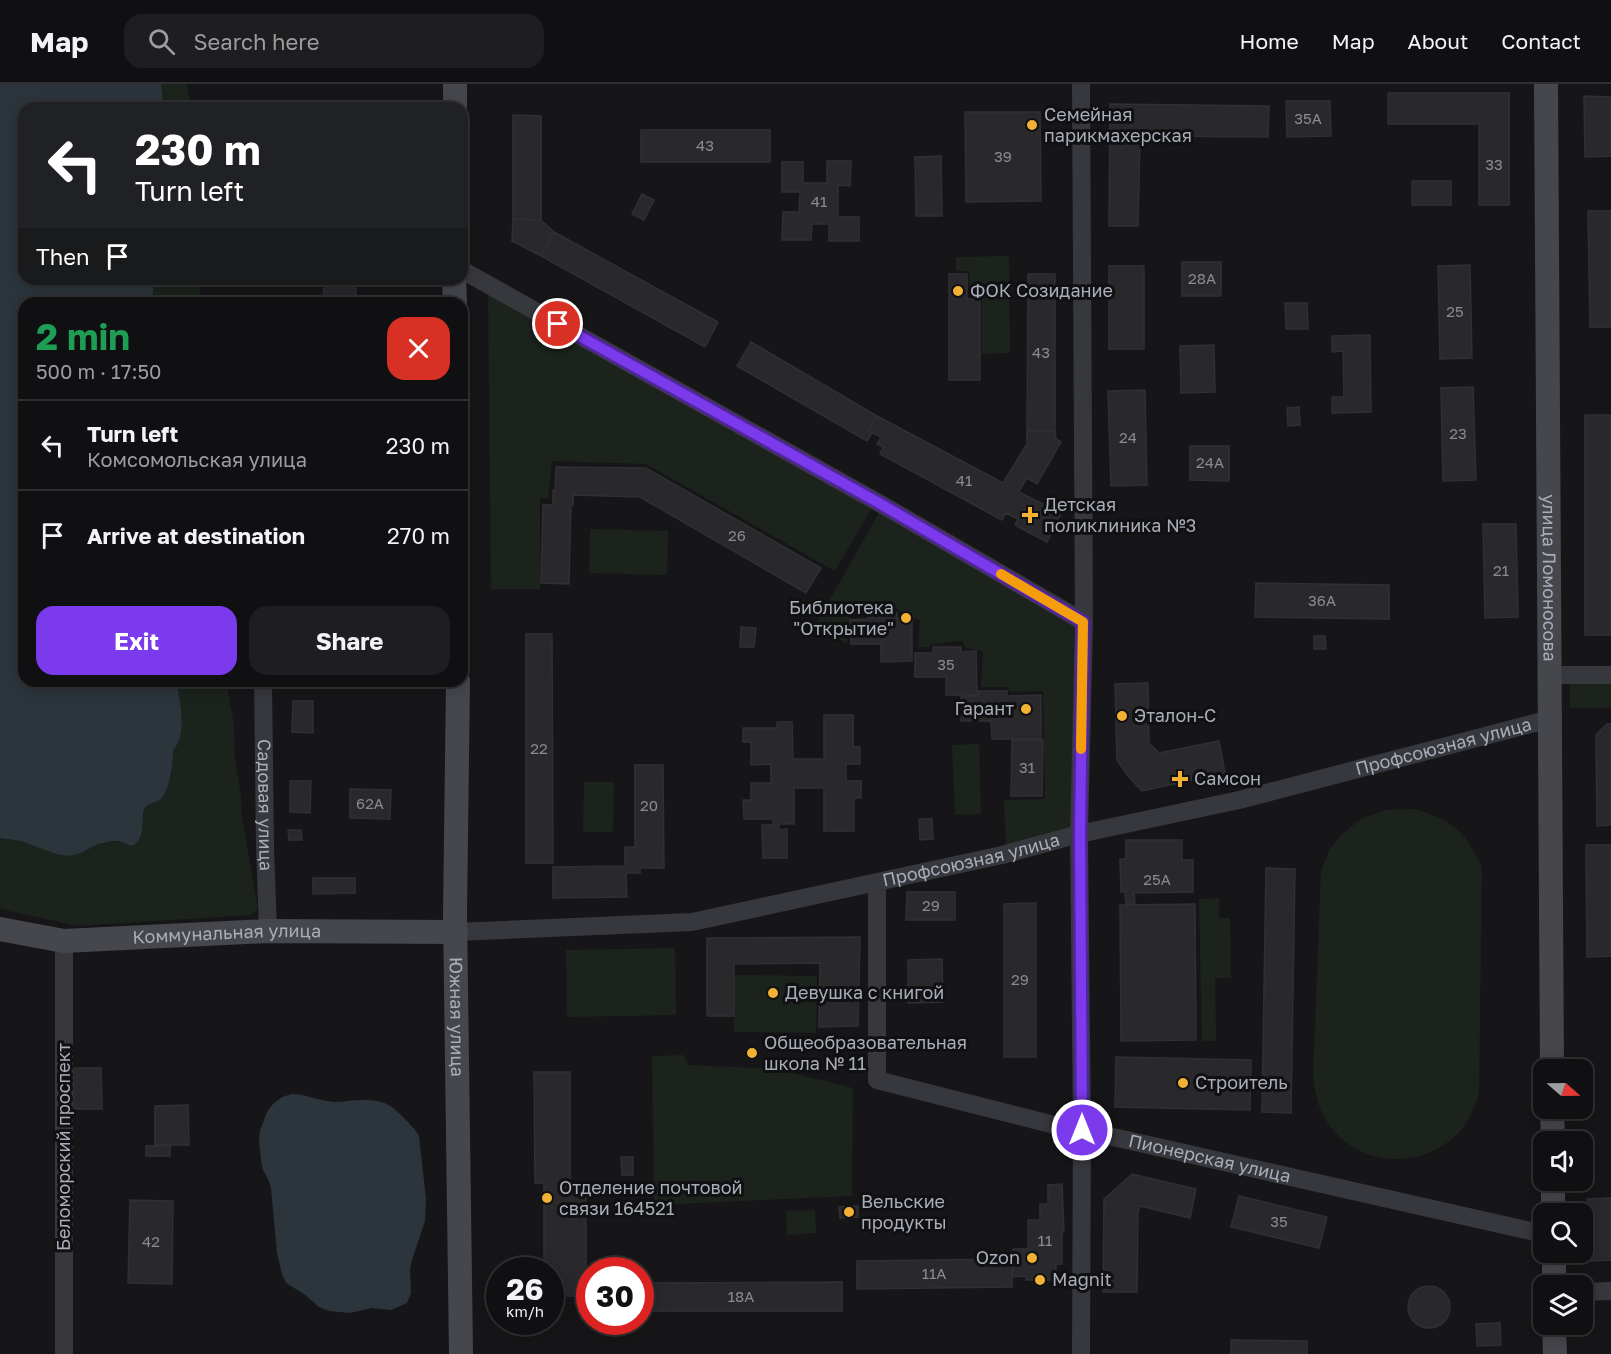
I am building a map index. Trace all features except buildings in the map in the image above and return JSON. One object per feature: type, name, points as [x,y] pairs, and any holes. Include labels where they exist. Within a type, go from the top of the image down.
[{"type":"main road","points":[[455,84],[455,102]]},
{"type":"main road","name":"улица Ломоносова","points":[[1546,84],[1552,1059]]},
{"type":"main road","name":"Южная улица","points":[[458,687],[456,932],[461,1354]]},
{"type":"main road","name":"Коммунальная улица","points":[[0,929],[64,941],[268,931],[456,932]]},
{"type":"main road","points":[[1554,1335],[1555,1354]]},
{"type":"street","points":[[1081,84],[1083,622],[1080,834],[1081,1354]]},
{"type":"street","points":[[468,273],[879,503],[1083,622]]},
{"type":"street","points":[[1549,675],[1611,675]]},
{"type":"street","name":"Садовая улица","points":[[263,687],[268,931]]},
{"type":"street","name":"Профсоюзная улица","points":[[456,932],[692,922],[1002,855],[1080,834],[1239,800],[1550,719]]},
{"type":"street","name":"Пионерская улица","points":[[877,888],[877,1080],[1070,1129],[1533,1232]]},
{"type":"street","name":"Беломорский проспект","points":[[64,941],[64,1354]]},
{"type":"street","points":[[1593,1292],[1611,1291]]},
{"type":"shaded area","points":[[0,84],[161,84],[163,102],[18,102],[18,285],[154,285],[152,297],[18,297],[18,687],[177,687],[182,727],[178,744],[173,750],[168,784],[160,800],[144,809],[141,836],[136,844],[131,846],[113,841],[98,844],[81,853],[69,856],[56,854],[21,841],[0,838]]},
{"type":"shaded area","points":[[161,84],[187,84],[190,102],[163,102]]},
{"type":"shaded area","points":[[1009,256],[1010,353],[982,354],[982,297],[970,297],[969,271],[956,271],[956,257]]},
{"type":"shaded area","points":[[154,285],[200,285],[200,297],[152,297]]},
{"type":"shaded area","points":[[488,289],[873,506],[835,571],[646,464],[552,461],[548,499],[540,498],[540,589],[491,589]]},
{"type":"shaded area","points":[[880,511],[1079,624],[1075,829],[1006,850],[1004,800],[1045,799],[1043,691],[1010,692],[1008,687],[981,687],[983,651],[966,648],[962,641],[918,647],[920,620],[903,614],[897,608],[866,610],[864,615],[851,616],[847,644],[816,624]]},
{"type":"shaded area","points":[[590,529],[668,531],[667,575],[589,573]]},
{"type":"shaded area","points":[[1570,678],[1611,678],[1611,708],[1570,708]]},
{"type":"shaded area","points":[[177,687],[227,687],[234,725],[241,811],[257,910],[251,915],[78,926],[0,909],[0,838],[27,842],[56,854],[81,853],[98,844],[116,841],[131,846],[140,839],[144,809],[160,800],[168,784],[173,750],[178,744],[182,727]]},
{"type":"shaded area","points":[[979,744],[981,814],[955,815],[952,745]]},
{"type":"shaded area","points":[[584,782],[614,782],[613,832],[583,832]]},
{"type":"shaded area","points":[[1415,809],[1439,818],[1456,829],[1469,844],[1482,867],[1479,1092],[1469,1118],[1452,1139],[1435,1150],[1417,1156],[1399,1159],[1381,1158],[1347,1143],[1333,1130],[1317,1100],[1313,1077],[1321,871],[1329,850],[1342,834],[1361,819],[1385,810]]},
{"type":"shaded area","name":"Строитель","points":[[1219,898],[1219,918],[1230,918],[1231,978],[1215,978],[1216,1041],[1202,1041],[1199,899]]},
{"type":"shaded area","points":[[675,948],[676,1015],[567,1017],[566,950]]},
{"type":"shaded area","points":[[734,975],[817,976],[816,1033],[734,1032]]},
{"type":"shaded area","points":[[684,1055],[688,1065],[775,1069],[853,1088],[852,1196],[654,1205],[652,1056]]},
{"type":"shaded area","points":[[292,1094],[334,1102],[362,1100],[383,1102],[397,1111],[419,1136],[426,1199],[425,1221],[411,1263],[411,1293],[407,1303],[391,1310],[372,1308],[350,1313],[329,1311],[319,1307],[286,1283],[277,1253],[271,1188],[263,1170],[259,1140],[267,1112],[282,1097]]},
{"type":"shaded area","points":[[815,1210],[816,1233],[787,1235],[786,1211]]},
{"type":"slow traffic","points":[[1001,574],[1083,622],[1081,749]]},
{"type":"place","name":"Семейная парикмахерская","points":[[1032,125]]},
{"type":"place","name":"ФОК Созидание","points":[[958,291]]},
{"type":"place","name":"Детская поликлиника №3","points":[[1030,515]]},
{"type":"place","name":"Библиотека \"Открытие\"","points":[[906,618]]},
{"type":"place","name":"Гарант","points":[[1026,709]]},
{"type":"place","name":"Эталон-С","points":[[1122,716]]},
{"type":"place","name":"Самсон","points":[[1180,779]]},
{"type":"place","name":"Девушка с книгой","points":[[773,993]]},
{"type":"place","name":"Общеобразовательная школа № 11","points":[[752,1053]]},
{"type":"place","name":"Строитель","points":[[1183,1083]]},
{"type":"place","name":"Отделение почтовой связи 164521","points":[[547,1198]]},
{"type":"place","name":"Вельские продукты","points":[[849,1212]]},
{"type":"place","name":"Ozon","points":[[1032,1258]]},
{"type":"place","name":"Magnit","points":[[1040,1280]]},
{"type":"route","points":[[558,324],[879,503],[1083,622],[1080,834],[1082,1130]]}]
